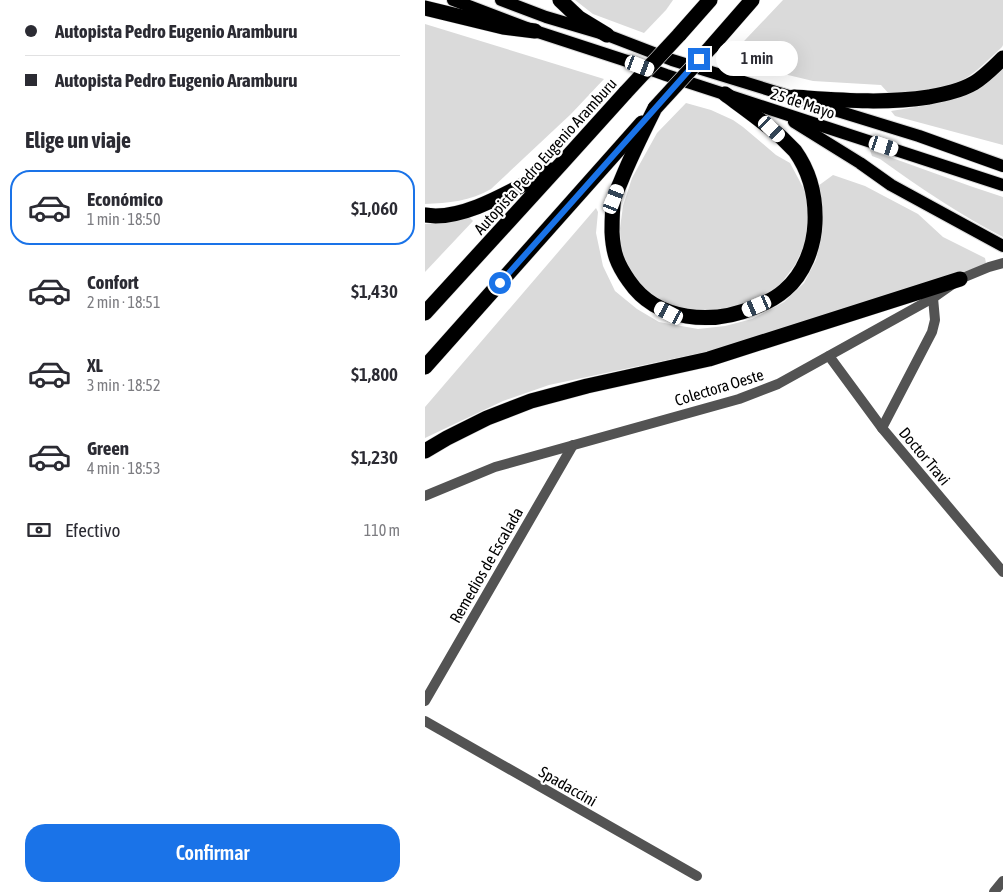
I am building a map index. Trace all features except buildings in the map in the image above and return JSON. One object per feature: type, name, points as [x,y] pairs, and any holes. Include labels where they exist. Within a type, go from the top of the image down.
[{"type":"highway","points":[[560,0],[579,18],[607,35]]},
{"type":"highway","points":[[679,36],[695,0]]},
{"type":"highway","name":"Autopista Pedro Eugenio Aramburu","points":[[425,313],[710,0]]},
{"type":"highway","points":[[425,367],[752,0]]},
{"type":"highway","points":[[425,8],[503,27],[535,31]]},
{"type":"highway","points":[[794,97],[852,101],[905,100],[941,95],[973,83],[1003,58]]},
{"type":"highway","points":[[655,108],[626,168],[614,199],[612,218],[613,246],[619,267],[633,288],[649,302],[669,313],[694,318],[720,318],[745,312],[770,301],[786,290],[799,274],[808,256],[814,236],[815,210],[812,185],[803,164],[794,150],[772,129],[725,94]]},
{"type":"highway","points":[[425,215],[459,214],[484,204],[561,164]]},
{"type":"highway","points":[[425,451],[487,418],[531,401],[587,386],[709,359],[960,280]]},
{"type":"main road","name":"25 de Mayo","points":[[453,0],[535,31],[627,61],[666,76],[1003,185]]},
{"type":"main road","name":"25 de Mayo","points":[[501,0],[607,35],[672,60],[919,136],[1003,166]]},
{"type":"main road","points":[[775,110],[860,162],[891,185],[1003,246]]},
{"type":"street","name":"Colectora Oeste","points":[[425,496],[495,467],[739,399],[778,384],[933,298],[960,280],[1003,263]]},
{"type":"street","points":[[882,428],[932,332],[935,320],[933,298]]},
{"type":"street","name":"Doctor Travi","points":[[829,356],[882,428],[1003,572]]},
{"type":"street","name":"Remedios de Escalada","points":[[425,701],[573,445]]},
{"type":"street","name":"Spadaccini","points":[[425,721],[697,876]]},
{"type":"street","points":[[994,892],[1003,881]]},
{"type":"shaded area","points":[[575,0],[673,0],[644,33],[593,14]]},
{"type":"shaded area","points":[[783,0],[1003,0],[1003,45],[976,71],[949,86],[929,91],[890,95],[881,85],[813,81],[727,59]]},
{"type":"shaded area","points":[[425,24],[604,79],[571,114],[491,189],[467,199],[425,204]]},
{"type":"shaded area","points":[[1003,66],[1003,145],[895,116],[891,111],[928,105]]},
{"type":"shaded area","points":[[686,103],[711,110],[743,127],[776,155],[790,163],[805,191],[808,208],[804,246],[795,265],[779,286],[757,302],[708,313],[668,307],[638,287],[621,253],[620,228],[623,206],[632,178],[657,133]]},
{"type":"shaded area","points":[[870,150],[1003,197],[1003,237],[955,210],[880,159],[872,156]]},
{"type":"shaded area","points":[[833,175],[865,186],[918,214],[943,237],[985,258],[986,263],[982,266],[932,282],[710,351],[549,385],[503,401],[425,438],[425,407],[596,208],[598,212],[596,233],[603,266],[615,291],[637,309],[659,322],[698,329],[725,326],[752,319],[784,302],[804,283],[816,260],[821,235],[822,211],[818,186]]},
{"type":"shaded area","points":[[469,217],[473,221],[425,272],[425,224],[445,223]]},
{"type":"route","points":[[500,283],[699,59]]}]
